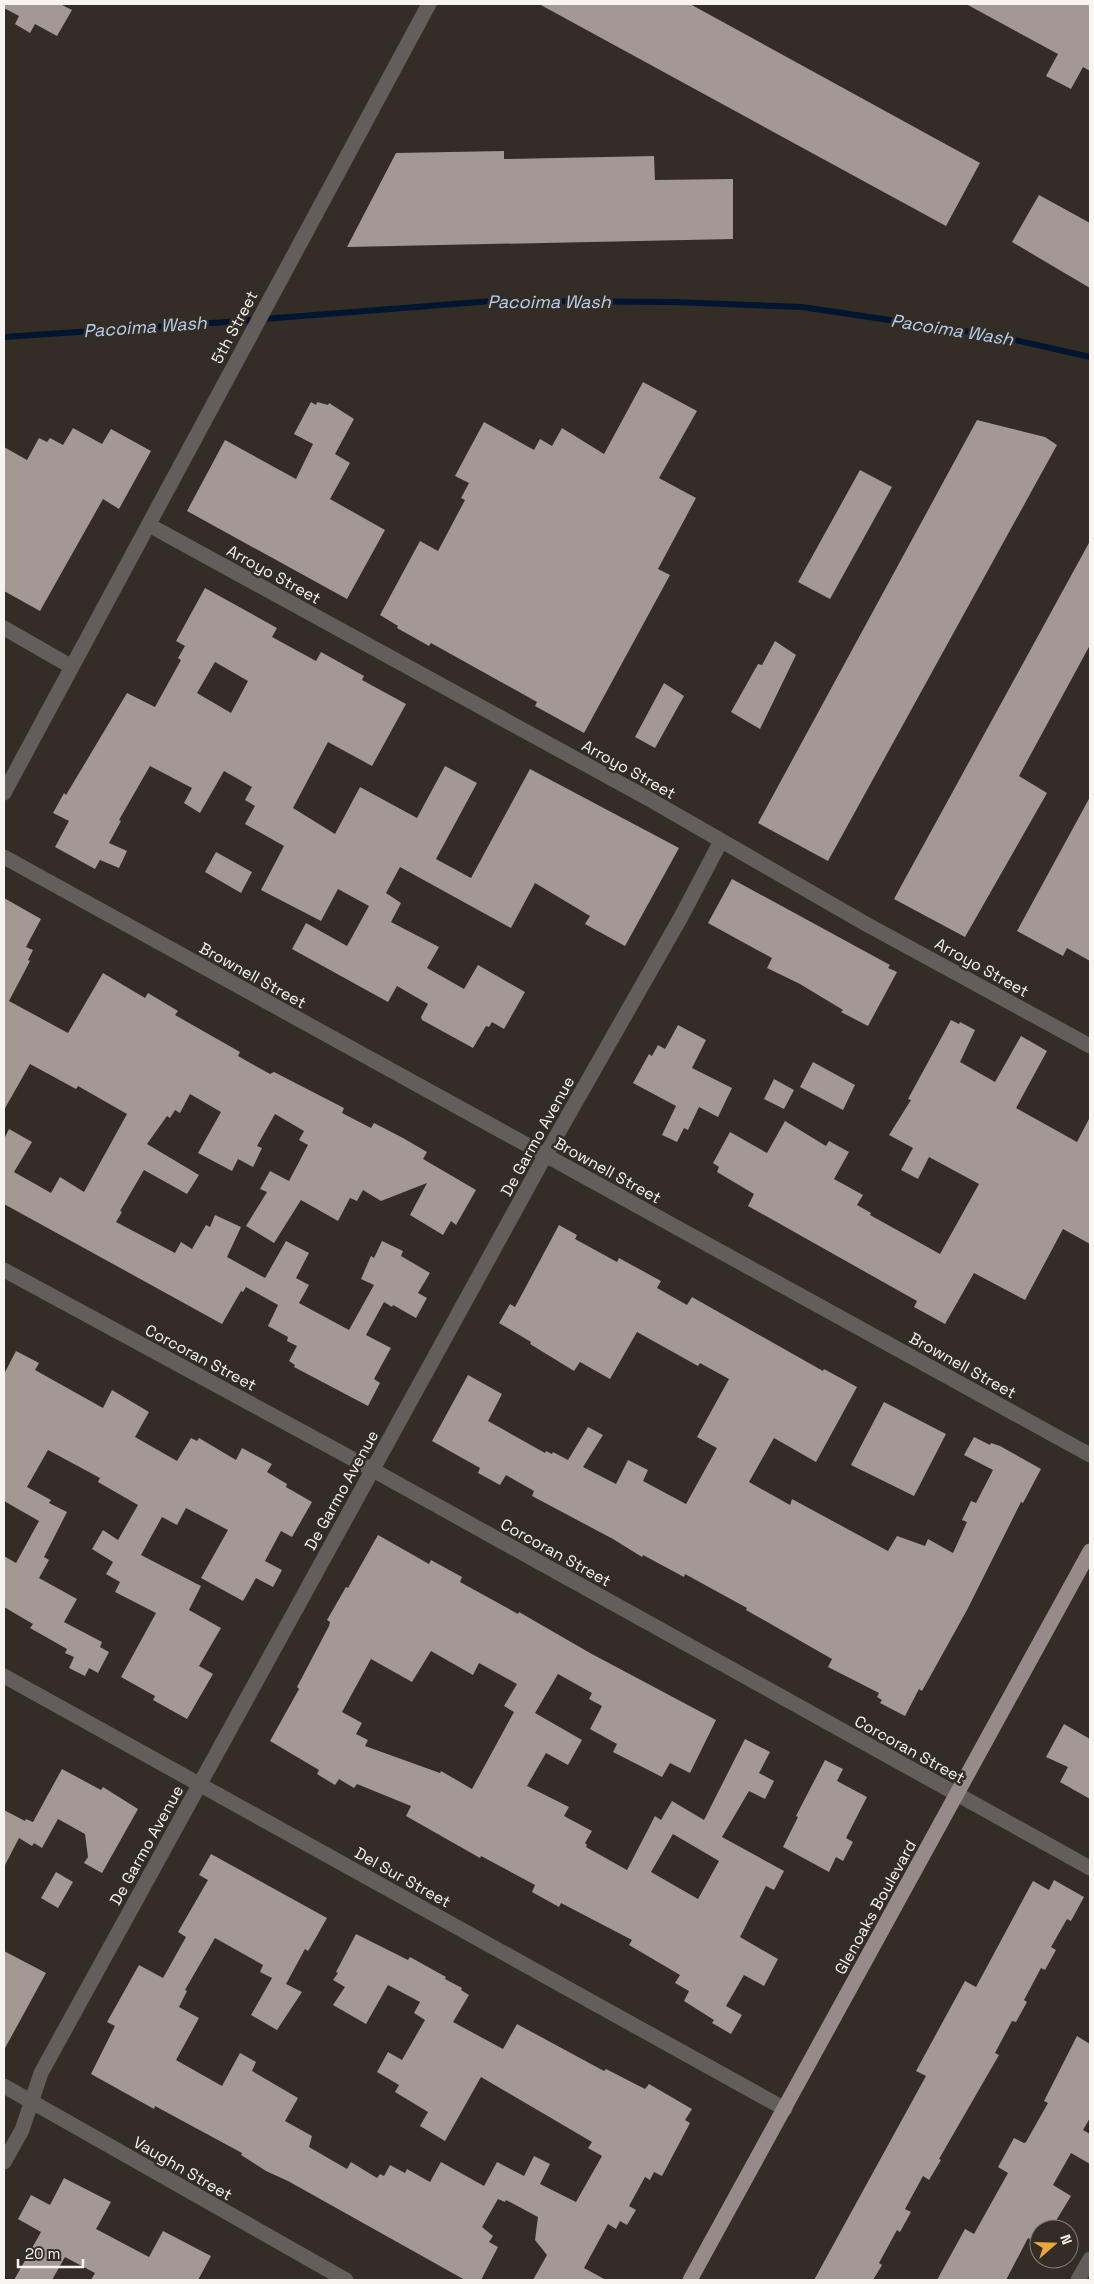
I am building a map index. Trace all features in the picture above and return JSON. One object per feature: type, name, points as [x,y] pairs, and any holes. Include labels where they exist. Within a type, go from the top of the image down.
[{"type":"main road","name":"Glenoaks Boulevard","points":[[690,2280],[1090,1551]]},
{"type":"street","name":"5th Street","points":[[4,793],[278,281],[429,4]]},
{"type":"street","name":"Arroyo Street","points":[[149,525],[641,795],[882,932],[1090,1046]]},
{"type":"street","points":[[4,628],[72,667]]},
{"type":"street","name":"De Garmo Avenue","points":[[4,2162],[22,2130],[41,2073],[545,1156],[681,917],[721,841]]},
{"type":"street","name":"Brownell Street","points":[[4,857],[1090,1455]]},
{"type":"street","name":"Corcoran Street","points":[[4,1270],[373,1470],[1090,1868]]},
{"type":"street","name":"Del Sur Street","points":[[4,1676],[785,2109]]},
{"type":"street","name":"Vaughn Street","points":[[4,2086],[346,2280]]},
{"type":"street","points":[[1078,2280],[1090,2259]]},
{"type":"building","points":[[4,4],[60,4],[72,10],[57,36],[35,24],[30,33],[15,24],[19,16],[4,8]]},
{"type":"building","points":[[539,4],[690,4],[980,163],[946,226]]},
{"type":"building","points":[[966,4],[1090,4],[1090,71],[1083,67],[1071,89],[1046,76],[1058,54]]},
{"type":"building","points":[[504,151],[504,159],[654,156],[655,180],[733,179],[733,239],[347,247],[396,153]]},
{"type":"building","points":[[1039,195],[1090,223],[1090,288],[1012,242]]},
{"type":"building","points":[[643,382],[697,411],[659,478],[696,498],[658,569],[670,575],[584,733],[535,706],[537,702],[431,643],[429,646],[397,628],[398,626],[380,615],[420,541],[438,551],[465,500],[461,498],[469,483],[455,476],[484,422],[534,450],[540,439],[552,446],[562,428],[604,454]]},
{"type":"building","points":[[311,402],[316,405],[317,402],[328,405],[329,403],[354,419],[335,454],[350,463],[330,499],[385,530],[347,599],[187,511],[225,440],[296,479],[313,444],[294,434]]},
{"type":"building","points":[[977,420],[1045,437],[1057,445],[828,861],[758,823]]},
{"type":"building","points":[[73,428],[102,444],[111,429],[151,451],[119,509],[103,499],[40,611],[4,591],[4,447],[27,460],[39,438],[47,442],[50,438],[63,445]]},
{"type":"building","points":[[860,470],[892,487],[830,599],[798,582]]},
{"type":"building","points":[[1090,541],[1090,645],[1019,776],[1047,793],[965,937],[894,899]]},
{"type":"building","points":[[205,588],[277,628],[272,637],[316,661],[321,652],[364,676],[362,680],[406,704],[372,766],[328,742],[293,808],[335,834],[360,787],[417,818],[445,766],[477,783],[436,859],[471,878],[530,769],[679,848],[625,946],[585,924],[590,916],[535,883],[511,928],[400,867],[386,893],[401,903],[391,922],[439,947],[427,968],[464,989],[478,965],[525,992],[504,1029],[492,1022],[489,1027],[486,1026],[473,1048],[422,1020],[421,1017],[428,1004],[397,986],[388,1002],[292,949],[306,923],[347,946],[369,906],[338,889],[321,921],[261,890],[284,846],[245,824],[255,806],[245,800],[252,787],[224,771],[200,813],[184,803],[192,788],[150,766],[119,820],[121,821],[109,843],[127,851],[119,868],[100,860],[95,869],[55,847],[69,821],[53,813],[64,793],[66,795],[127,693],[155,707],[181,660],[178,658],[185,646],[176,641]],"holes":[[[215,662],[248,681],[231,713],[197,693]]]},
{"type":"building","points":[[775,641],[796,655],[760,729],[731,712],[758,664],[762,665]]},
{"type":"building","points":[[664,683],[684,696],[655,748],[635,737]]},
{"type":"building","points":[[1090,797],[1090,961],[1067,948],[1063,956],[1017,931]]},
{"type":"building","points":[[216,852],[252,872],[241,893],[205,872]]},
{"type":"building","points":[[732,879],[890,965],[888,968],[897,972],[868,1026],[841,1012],[843,1010],[800,984],[767,968],[772,958],[708,923]]},
{"type":"building","points":[[4,898],[41,919],[26,947],[33,950],[28,960],[30,961],[9,1001],[68,1033],[103,973],[145,998],[148,993],[178,1011],[175,1015],[240,1052],[238,1056],[270,1074],[274,1072],[344,1108],[342,1113],[371,1128],[374,1123],[403,1138],[427,1152],[423,1159],[476,1190],[456,1225],[451,1221],[443,1235],[410,1215],[427,1183],[381,1201],[363,1190],[357,1201],[350,1198],[338,1221],[301,1200],[274,1243],[246,1226],[267,1192],[260,1189],[270,1171],[289,1181],[308,1145],[299,1140],[304,1131],[275,1114],[257,1146],[262,1148],[253,1167],[238,1159],[232,1171],[198,1153],[221,1112],[190,1094],[180,1113],[175,1110],[170,1118],[167,1116],[147,1144],[199,1175],[187,1194],[144,1170],[120,1211],[122,1212],[116,1222],[175,1253],[181,1242],[192,1249],[206,1225],[210,1227],[215,1215],[241,1227],[227,1257],[265,1278],[286,1241],[309,1253],[296,1278],[309,1285],[299,1303],[349,1330],[374,1285],[361,1279],[371,1256],[374,1258],[382,1241],[403,1251],[401,1256],[430,1273],[418,1293],[427,1298],[416,1318],[384,1302],[366,1335],[391,1348],[374,1379],[380,1383],[368,1406],[294,1367],[295,1365],[289,1361],[297,1346],[287,1341],[288,1337],[268,1326],[278,1305],[246,1287],[243,1292],[241,1291],[222,1324],[4,1204],[4,1139],[9,1129],[32,1142],[14,1172],[51,1193],[60,1177],[84,1192],[127,1114],[78,1086],[76,1089],[30,1064],[4,1110]]},
{"type":"building","points":[[951,1020],[959,1024],[960,1022],[975,1030],[960,1062],[995,1082],[1021,1036],[1047,1051],[1016,1108],[1077,1142],[1090,1117],[1090,1244],[1063,1229],[1025,1300],[974,1273],[945,1324],[914,1307],[917,1301],[748,1206],[754,1194],[717,1172],[719,1167],[713,1163],[730,1132],[767,1153],[785,1121],[826,1146],[829,1141],[849,1152],[834,1179],[863,1195],[857,1205],[871,1213],[870,1215],[940,1254],[979,1184],[929,1157],[918,1179],[901,1170],[913,1148],[889,1135],[911,1100],[908,1099]]},
{"type":"building","points":[[678,1025],[706,1040],[692,1068],[732,1088],[718,1117],[699,1107],[688,1130],[684,1128],[677,1142],[662,1135],[676,1106],[633,1083],[649,1054],[652,1056],[658,1045],[665,1049]]},
{"type":"building","points":[[813,1062],[855,1085],[843,1110],[800,1087]]},
{"type":"building","points":[[774,1079],[794,1090],[784,1109],[764,1099]]},
{"type":"building","points":[[559,1225],[577,1235],[575,1239],[617,1262],[619,1258],[661,1281],[657,1288],[687,1305],[692,1297],[823,1371],[824,1369],[857,1387],[816,1462],[774,1438],[749,1482],[790,1505],[792,1499],[888,1551],[897,1536],[925,1546],[928,1539],[953,1553],[967,1522],[962,1520],[971,1501],[976,1503],[993,1470],[964,1455],[974,1437],[990,1445],[991,1443],[1000,1446],[1041,1469],[1023,1503],[1021,1502],[967,1610],[922,1691],[919,1689],[905,1716],[880,1703],[882,1700],[877,1697],[879,1693],[828,1667],[832,1659],[746,1610],[747,1608],[685,1574],[684,1577],[643,1555],[642,1557],[613,1539],[532,1496],[534,1491],[506,1475],[500,1485],[478,1473],[480,1468],[432,1441],[468,1375],[502,1394],[488,1421],[545,1453],[546,1451],[552,1454],[553,1452],[568,1460],[588,1427],[603,1435],[583,1467],[616,1484],[628,1460],[648,1470],[643,1481],[686,1504],[717,1448],[697,1437],[729,1379],[700,1363],[698,1366],[637,1332],[610,1379],[580,1362],[574,1371],[499,1323],[510,1304],[515,1307]]},
{"type":"building","points":[[16,1351],[39,1363],[35,1370],[103,1408],[112,1390],[149,1412],[135,1437],[177,1461],[191,1438],[197,1441],[199,1438],[236,1460],[242,1448],[272,1464],[267,1472],[287,1484],[286,1487],[312,1502],[292,1537],[281,1531],[265,1561],[282,1570],[273,1587],[256,1578],[243,1601],[201,1578],[228,1530],[186,1508],[177,1525],[162,1517],[141,1555],[201,1586],[189,1610],[221,1628],[199,1666],[213,1674],[187,1719],[153,1700],[155,1696],[121,1677],[156,1613],[115,1592],[120,1582],[106,1574],[113,1562],[92,1549],[103,1530],[118,1540],[138,1505],[98,1482],[100,1478],[48,1450],[27,1487],[51,1500],[49,1503],[67,1512],[44,1557],[49,1560],[39,1578],[77,1599],[64,1622],[102,1642],[100,1647],[109,1652],[98,1673],[89,1668],[85,1676],[69,1668],[74,1657],[65,1653],[67,1649],[30,1628],[33,1624],[4,1607],[4,1556],[16,1563],[39,1521],[4,1501],[4,1374]]},
{"type":"building","points":[[884,1402],[946,1434],[914,1496],[851,1465]]},
{"type":"building","points":[[378,1535],[429,1564],[431,1560],[462,1577],[460,1582],[518,1614],[519,1612],[590,1653],[716,1720],[690,1773],[670,1763],[662,1777],[613,1752],[617,1744],[590,1729],[602,1706],[589,1699],[592,1693],[558,1674],[535,1713],[582,1740],[568,1765],[546,1753],[527,1786],[569,1807],[564,1816],[592,1831],[585,1843],[586,1847],[627,1870],[655,1816],[661,1820],[672,1801],[704,1820],[745,1739],[770,1752],[759,1773],[774,1781],[765,1799],[749,1791],[722,1837],[784,1871],[774,1890],[766,1886],[740,1937],[778,1959],[764,1986],[744,1975],[726,2006],[742,2015],[731,2034],[712,2023],[714,2020],[684,2001],[689,1991],[675,1983],[680,1975],[629,1945],[632,1940],[561,1903],[559,1907],[532,1892],[535,1885],[481,1856],[480,1858],[406,1816],[411,1806],[357,1784],[354,1788],[339,1779],[335,1785],[317,1774],[319,1770],[270,1741],[299,1689],[297,1687],[329,1626],[330,1622],[327,1620],[346,1587],[348,1588]],"holes":[[[431,1651],[473,1675],[479,1663],[517,1684],[504,1706],[514,1712],[472,1789],[441,1771],[440,1773],[365,1746],[368,1740],[356,1734],[362,1723],[342,1712],[371,1659],[412,1682]],[[673,1834],[719,1861],[698,1899],[651,1872]]]},
{"type":"building","points":[[1064,1724],[1090,1739],[1090,1799],[1060,1782],[1068,1767],[1046,1757]]},
{"type":"building","points":[[825,1760],[843,1769],[837,1781],[867,1797],[846,1838],[853,1842],[843,1861],[836,1857],[829,1872],[783,1847],[798,1817],[796,1816]]},
{"type":"building","points":[[62,1769],[101,1790],[103,1787],[138,1809],[102,1873],[84,1863],[88,1857],[85,1834],[58,1819],[42,1848],[34,1843],[32,1846],[19,1838],[4,1867],[4,1810],[25,1821],[26,1819],[33,1822]]},
{"type":"building","points":[[211,1854],[327,1918],[308,1951],[305,1949],[286,1984],[302,1992],[277,2030],[251,2015],[272,1978],[260,1972],[263,1965],[215,1938],[185,1990],[187,1991],[179,2007],[199,2018],[176,2060],[222,2086],[240,2053],[256,2062],[252,2071],[298,2098],[285,2121],[312,2136],[309,2147],[347,2169],[351,2162],[377,2178],[380,2174],[384,2176],[390,2165],[405,2173],[407,2169],[430,2182],[441,2162],[484,2186],[497,2162],[524,2176],[534,2156],[550,2164],[540,2184],[576,2202],[602,2156],[588,2148],[592,2142],[481,2077],[445,2141],[420,2126],[428,2112],[395,2092],[399,2085],[377,2072],[388,2052],[402,2060],[425,2020],[414,2013],[420,2002],[388,1985],[366,2024],[333,2005],[345,1987],[333,1980],[356,1934],[408,1960],[410,1957],[462,1988],[461,1990],[469,1995],[453,2022],[503,2049],[517,2024],[604,2071],[606,2069],[645,2089],[649,2084],[692,2109],[685,2120],[690,2123],[662,2176],[654,2172],[650,2180],[645,2177],[629,2206],[636,2210],[627,2225],[620,2221],[616,2229],[608,2224],[584,2268],[606,2280],[533,2280],[547,2255],[535,2240],[538,2217],[506,2200],[505,2202],[498,2199],[482,2227],[493,2236],[489,2242],[498,2247],[481,2280],[465,2280],[288,2181],[266,2171],[241,2155],[242,2153],[155,2106],[154,2109],[91,2074],[115,2026],[107,2022],[139,1965],[163,1978],[186,1937],[178,1932],[208,1880],[199,1875]]},
{"type":"building","points":[[56,1872],[73,1882],[58,1908],[41,1898]]},
{"type":"building","points":[[1054,1880],[1084,1897],[1071,1921],[1067,1919],[1051,1947],[1056,1950],[1045,1970],[1041,1968],[1024,2000],[1027,2002],[1016,2022],[1012,2021],[995,2053],[999,2055],[939,2159],[941,2160],[929,2180],[923,2176],[905,2209],[911,2212],[900,2232],[897,2230],[879,2263],[882,2265],[873,2280],[814,2280],[926,2076],[916,2071],[965,1981],[976,1987],[1033,1881],[1049,1890]]},
{"type":"building","points":[[4,1951],[46,1973],[4,2050]]},
{"type":"building","points":[[1077,2036],[1090,2044],[1090,2118],[1083,2130],[1090,2134],[1090,2164],[1071,2153],[1053,2185],[1071,2196],[1057,2219],[1029,2219],[1029,2239],[1006,2280],[937,2280],[965,2229],[974,2234],[1008,2173],[998,2167],[1014,2138],[1024,2143],[1026,2142],[1048,2103],[1044,2101]]},
{"type":"building","points":[[64,2178],[111,2202],[96,2229],[149,2257],[163,2231],[211,2256],[198,2280],[91,2280],[95,2273],[65,2257],[52,2280],[14,2280],[41,2232],[18,2219],[31,2195],[50,2205]]},
{"type":"waterway","name":"Pacoima Wash","points":[[4,337],[492,301],[674,302],[802,307],[997,336],[1090,357]]}]
